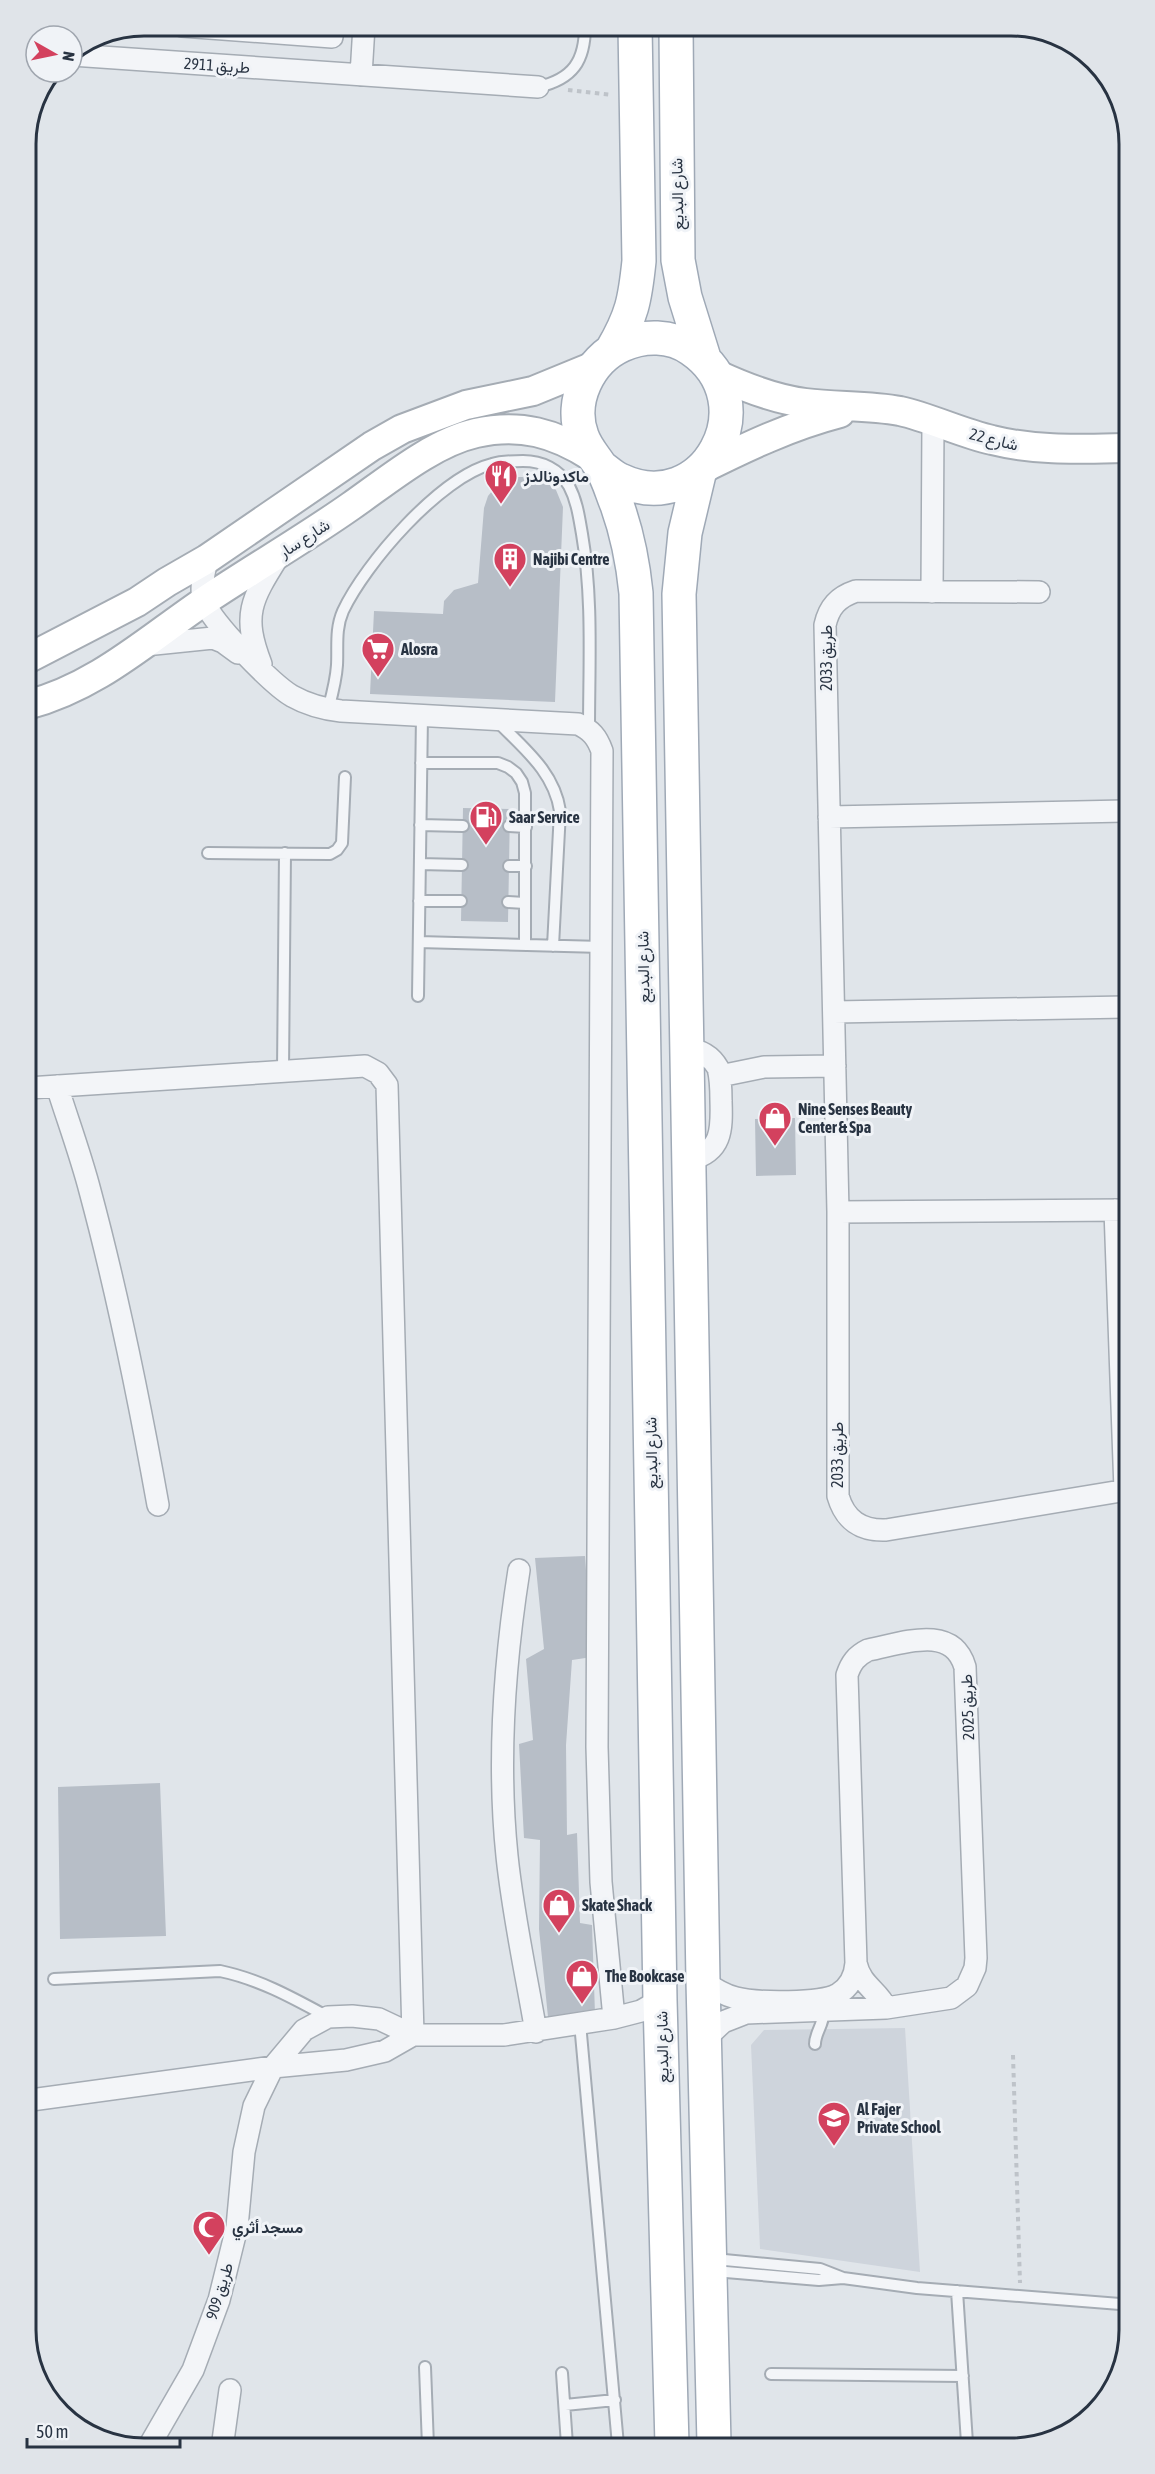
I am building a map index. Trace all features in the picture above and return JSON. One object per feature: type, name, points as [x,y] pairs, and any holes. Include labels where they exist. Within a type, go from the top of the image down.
[{"type":"main road","points":[[603,358],[634,339],[659,337],[684,344],[711,366],[727,400],[726,426],[717,450],[700,470],[682,482],[661,487],[639,487],[619,480],[597,462],[581,435],[578,411],[582,387],[628,323],[636,292],[639,261],[635,36]]},
{"type":"main road","name":"شارع البديع","points":[[676,36],[678,260],[685,297],[711,366]]},
{"type":"main road","name":"شارع البديع","points":[[597,462],[624,526],[634,566],[636,593],[660,2000],[672,2438]]},
{"type":"main road","points":[[700,470],[685,533],[679,594],[703,1981],[714,2438]]},
{"type":"street","points":[[361,75],[363,36]]},
{"type":"street","name":"طريق 2911","points":[[84,57],[538,87]]},
{"type":"street","points":[[36,654],[137,602],[207,559],[362,452],[402,429],[466,405],[533,392],[603,358]]},
{"type":"street","name":"شارع 22","points":[[711,366],[774,398],[805,403],[867,406],[902,412],[991,440],[1028,447],[1065,450],[1119,448]]},
{"type":"street","name":"شارع 22","points":[[700,470],[773,434],[806,422],[867,406]]},
{"type":"street","points":[[932,591],[933,422]]},
{"type":"street","name":"شارع سار","points":[[36,702],[84,684],[145,645],[204,602],[310,535],[381,485],[446,444],[475,433],[505,429],[539,432],[568,441],[597,462]]},
{"type":"street","points":[[265,673],[253,642],[250,614],[260,586],[281,552]]},
{"type":"street","points":[[207,559],[202,595],[204,602],[215,618],[265,673]]},
{"type":"street","name":"طريق 2033","points":[[1039,592],[856,591],[838,599],[827,615],[825,625],[838,1212],[838,1496],[842,1509],[850,1519],[867,1529],[886,1530],[1119,1491]]},
{"type":"street","points":[[145,645],[213,638],[223,642],[291,695],[328,710],[566,722],[589,729],[598,739],[603,757],[597,1747],[601,1882],[614,2018]]},
{"type":"street","points":[[829,817],[1119,811]]},
{"type":"street","points":[[834,1012],[1119,1007]]},
{"type":"street","points":[[687,1049],[709,1056],[720,1076],[721,1133],[706,1154],[689,1160]]},
{"type":"street","points":[[36,1087],[365,1066],[378,1072],[387,1085],[413,2035]]},
{"type":"street","points":[[720,1076],[764,1067],[835,1066]]},
{"type":"street","points":[[57,1086],[90,1189],[116,1294],[139,1399],[158,1505]]},
{"type":"street","points":[[838,1212],[1119,1210]]},
{"type":"street","points":[[519,1570],[508,1641],[502,1713],[502,1785],[507,1857],[536,2032]]},
{"type":"street","name":"طريق 2025","points":[[703,1981],[724,1994],[747,2000],[823,2000],[845,1989],[854,1975],[856,1963],[847,1675],[854,1660],[868,1650],[926,1640],[944,1641],[958,1651],[965,1667],[975,1968],[967,1986],[951,1998],[886,2008],[746,2013],[723,2022],[705,2039]]},
{"type":"street","name":"طريق 2025","points":[[856,1963],[860,1977],[869,1989],[879,1996],[886,2008]]},
{"type":"street","points":[[328,2017],[379,2019],[413,2035],[504,2035],[536,2032],[614,2018],[641,2011],[660,2000]]},
{"type":"street","name":"طريق 909","points":[[154,2438],[193,2370],[219,2300],[237,2227],[244,2152],[254,2106],[273,2067],[304,2030],[328,2017]]},
{"type":"street","points":[[36,2099],[368,2056],[413,2035]]},
{"type":"street","points":[[223,2438],[230,2390]]},
{"type":"lane","points":[[538,87],[555,83],[570,73],[580,58],[585,36]]},
{"type":"lane","points":[[328,710],[335,683],[338,628],[347,602],[368,570],[406,525],[435,499],[477,469],[492,463],[532,461],[547,466],[559,474],[569,486],[577,504],[585,551],[589,610],[589,729]]},
{"type":"lane","points":[[418,996],[422,716]]},
{"type":"lane","points":[[494,718],[542,767],[553,784],[558,798],[560,811],[553,946]]},
{"type":"lane","points":[[421,763],[498,763],[508,767],[522,782],[526,827],[525,944]]},
{"type":"lane","points":[[208,854],[330,854],[342,843],[345,777]]},
{"type":"lane","points":[[420,825],[463,826]]},
{"type":"lane","points":[[509,826],[526,827]]},
{"type":"lane","points":[[283,1070],[285,853]]},
{"type":"lane","points":[[420,864],[462,865]]},
{"type":"lane","points":[[508,866],[526,866]]},
{"type":"lane","points":[[419,901],[461,901]]},
{"type":"lane","points":[[508,902],[525,903]]},
{"type":"lane","points":[[419,942],[602,947]]},
{"type":"lane","points":[[54,1979],[220,1971],[243,1975],[328,2017]]},
{"type":"lane","points":[[815,2044],[823,2020],[823,2011]]},
{"type":"lane","points":[[580,2023],[618,2438]]},
{"type":"lane","points":[[709,2265],[819,2280],[843,2278],[957,2291],[1119,2304]]},
{"type":"lane","points":[[957,2291],[967,2438]]},
{"type":"lane","points":[[425,2367],[428,2438]]},
{"type":"lane","points":[[562,2373],[567,2438]]},
{"type":"lane","points":[[771,2374],[963,2376]]},
{"type":"lane","points":[[565,2405],[615,2400]]},
{"type":"path","points":[[538,87],[636,98]]},
{"type":"path","points":[[1013,2055],[1020,2296]]},
{"type":"shaded area","name":"Al Fajer Private School","points":[[905,2028],[920,2272],[760,2249],[751,2045],[764,2030]]},
{"type":"building","name":"Najibi Centre","points":[[517,477],[530,477],[550,485],[556,490],[563,507],[555,702],[370,694],[374,611],[443,614],[444,601],[454,590],[478,583],[484,508],[488,496],[497,485]]},
{"type":"building","name":"Saar Service","points":[[463,808],[510,809],[508,922],[461,921]]},
{"type":"building","name":"Nine Senses Beauty Center & Spa","points":[[795,1118],[796,1175],[756,1176],[755,1119]]},
{"type":"building","points":[[585,1556],[592,1657],[572,1660],[566,1745],[567,1835],[577,1833],[580,1923],[592,1925],[595,2014],[548,2017],[539,1929],[540,1840],[524,1838],[519,1744],[533,1740],[526,1659],[544,1649],[535,1558]]},
{"type":"building","points":[[160,1783],[166,1936],[60,1939],[58,1787]]},
{"type":"place","name":"ماكدونالدز","points":[[501,505]]},
{"type":"place","name":"Najibi Centre","points":[[510,588]]},
{"type":"place","name":"Alosra","points":[[378,678]]},
{"type":"place","name":"Saar Service","points":[[486,846]]},
{"type":"place","name":"Nine Senses Beauty Center & Spa","points":[[775,1147]]},
{"type":"place","name":"Skate Shack","points":[[559,1934]]},
{"type":"place","name":"The Bookcase","points":[[582,2005]]},
{"type":"place","name":"Al Fajer Private School","points":[[834,2147]]},
{"type":"place","name":"مسجد أثري","points":[[209,2256]]}]
